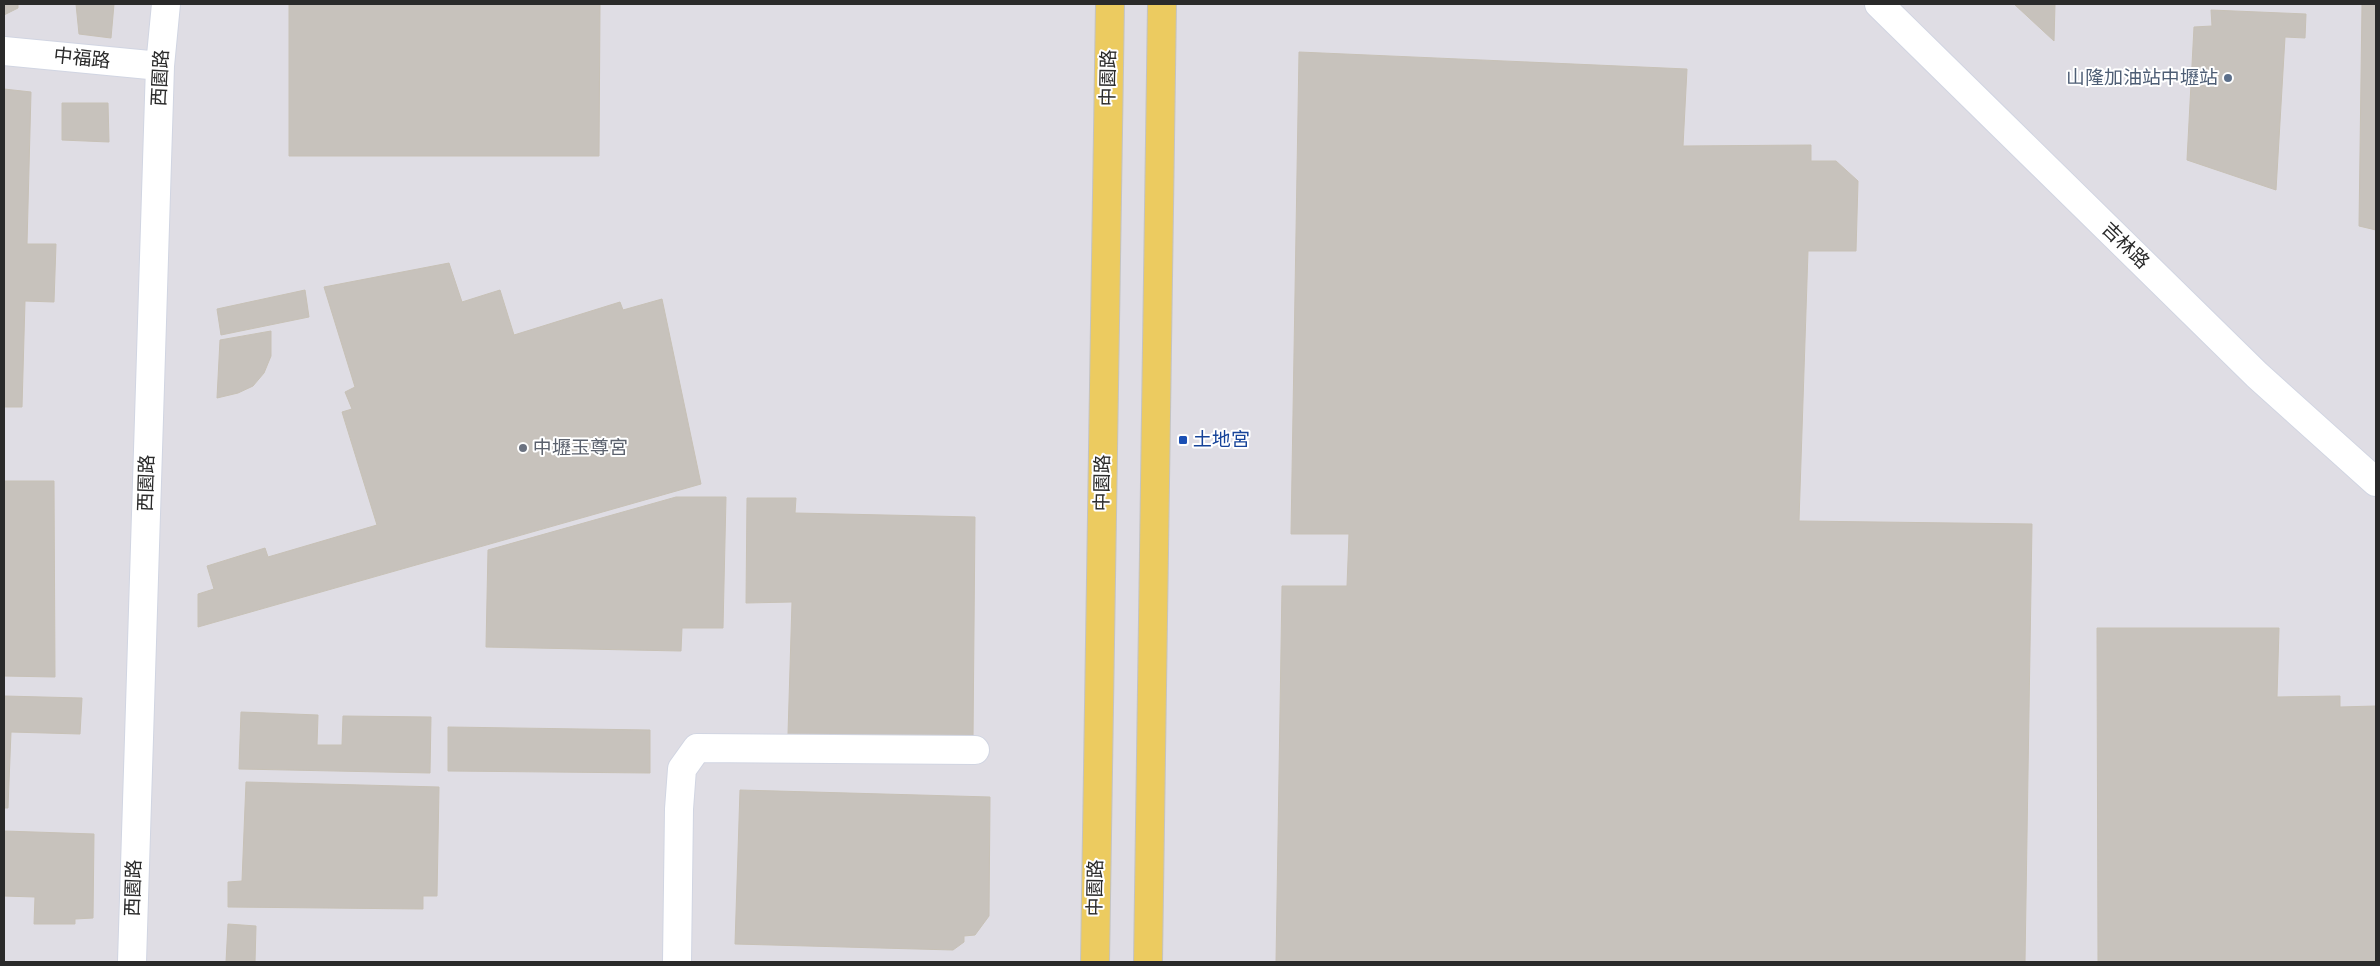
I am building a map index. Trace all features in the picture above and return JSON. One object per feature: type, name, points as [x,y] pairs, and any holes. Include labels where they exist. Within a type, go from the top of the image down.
[{"type":"main road","name":"中園路","points":[[1095,962],[1110,4]]},
{"type":"main road","points":[[1148,962],[1162,4]]},
{"type":"street","name":"西園路","points":[[132,962],[160,66],[166,4]]},
{"type":"street","name":"吉林路","points":[[1879,4],[2257,375],[2376,482]]},
{"type":"street","name":"中福路","points":[[4,51],[160,66]]},
{"type":"street","points":[[677,962],[679,809],[682,769],[697,748],[975,750]]},
{"type":"shaded area","points":[[4,4],[2376,4],[2376,962],[4,962]]},
{"type":"building","points":[[4,4],[18,4],[18,8],[4,15]]},
{"type":"building","points":[[76,4],[114,4],[111,38],[79,34]]},
{"type":"building","points":[[289,4],[600,4],[599,156],[289,156]]},
{"type":"building","points":[[2014,4],[2055,4],[2054,41]]},
{"type":"building","points":[[2362,4],[2376,4],[2376,230],[2359,226]]},
{"type":"building","points":[[2211,10],[2306,14],[2305,38],[2285,37],[2276,190],[2187,160],[2194,27],[2212,26]]},
{"type":"building","points":[[1299,52],[1687,69],[1683,146],[1811,145],[1811,161],[1836,161],[1858,181],[1856,251],[1808,251],[1799,521],[2032,524],[2025,962],[1276,962],[1282,586],[1347,586],[1349,534],[1291,534]]},
{"type":"building","points":[[4,89],[31,92],[27,244],[56,244],[54,302],[25,301],[22,407],[4,407]]},
{"type":"building","points":[[62,103],[108,103],[109,142],[62,140]]},
{"type":"building","name":"中壢玉尊宮","points":[[449,263],[462,302],[500,290],[514,335],[620,302],[623,310],[662,299],[701,484],[198,627],[198,594],[214,589],[207,566],[265,548],[268,557],[377,525],[342,412],[352,409],[345,392],[355,387],[324,287]]},
{"type":"building","points":[[305,290],[309,317],[221,335],[217,309]]},
{"type":"building","points":[[271,331],[271,356],[264,373],[253,386],[238,393],[217,398],[220,340]]},
{"type":"building","points":[[4,481],[54,481],[55,677],[4,676]]},
{"type":"building","points":[[676,497],[726,497],[723,628],[682,628],[681,651],[486,647],[488,550]]},
{"type":"building","points":[[747,498],[796,498],[795,513],[975,517],[973,738],[788,734],[792,602],[746,603]]},
{"type":"building","points":[[2097,628],[2279,628],[2277,697],[2340,696],[2340,707],[2376,706],[2376,962],[2098,962]]},
{"type":"building","points":[[4,696],[82,698],[80,734],[11,732],[8,808],[4,808]]},
{"type":"building","points":[[241,712],[318,715],[317,745],[342,745],[343,716],[431,717],[430,773],[239,769]]},
{"type":"building","points":[[448,727],[650,730],[650,773],[448,771]]},
{"type":"building","points":[[246,782],[439,787],[437,896],[423,896],[423,909],[228,907],[228,882],[242,881]]},
{"type":"building","points":[[740,790],[990,797],[989,916],[975,935],[964,936],[964,942],[953,950],[735,944]]},
{"type":"building","points":[[4,831],[94,834],[93,918],[75,919],[75,924],[34,924],[35,897],[4,896]]},
{"type":"building","points":[[228,924],[256,926],[255,962],[226,962]]},
{"type":"place","name":"山隆加油站中壢站","points":[[2228,78]]},
{"type":"place","name":"土地宮","points":[[1183,440]]},
{"type":"place","name":"中壢玉尊宮","points":[[523,448]]}]
